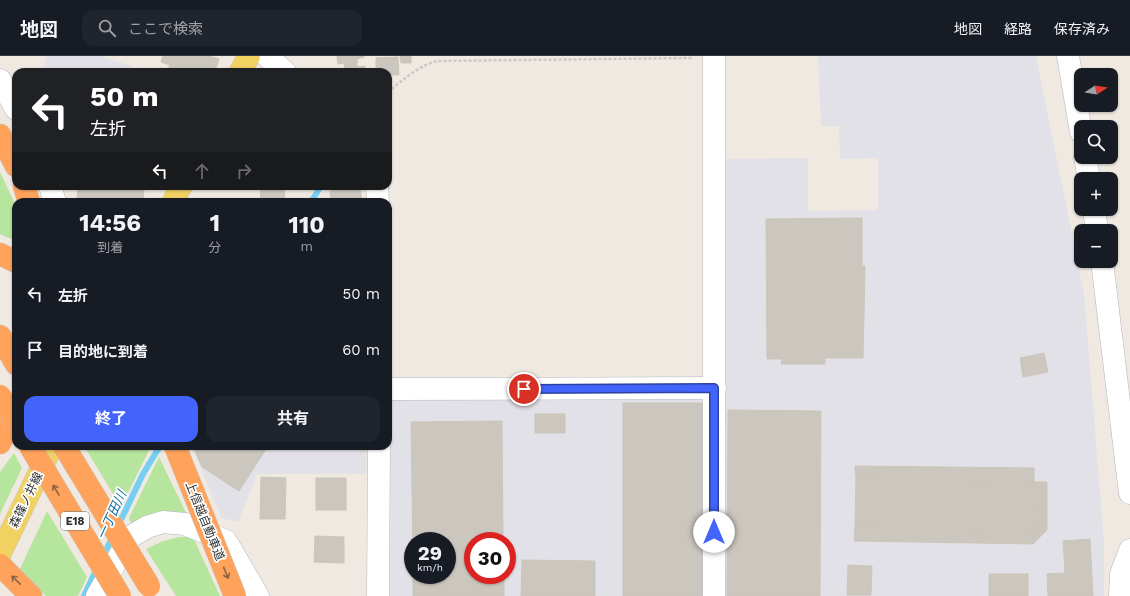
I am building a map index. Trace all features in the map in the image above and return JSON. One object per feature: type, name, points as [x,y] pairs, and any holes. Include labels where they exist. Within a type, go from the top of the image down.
[{"type":"highway","points":[[0,135],[12,158]]},
{"type":"highway","points":[[0,254],[12,260]]},
{"type":"highway","points":[[1,337],[12,357]]},
{"type":"highway","points":[[0,396],[12,416]]},
{"type":"highway","points":[[0,443],[12,418]]},
{"type":"highway","name":"E18","points":[[32,450],[120,596]]},
{"type":"highway","name":"E18","points":[[66,450],[152,591]]},
{"type":"highway","name":"上信越自動車道","points":[[177,450],[235,596]]},
{"type":"highway","points":[[0,565],[31,596]]},
{"type":"main road","name":"森篠ノ井線","points":[[0,554],[50,450]]},
{"type":"street","points":[[1068,56],[1079,120]]},
{"type":"street","points":[[714,57],[714,596]]},
{"type":"street","points":[[248,60],[273,68]]},
{"type":"street","points":[[0,80],[12,102]]},
{"type":"street","points":[[1103,268],[1130,493]]},
{"type":"street","points":[[392,389],[714,388]]},
{"type":"street","points":[[378,596],[379,450]]},
{"type":"street","points":[[97,596],[130,537],[147,527],[163,522],[185,524],[226,541],[258,596]]},
{"type":"street","points":[[1120,596],[1121,574],[1130,550]]},
{"type":"path","points":[[392,89],[427,63],[437,61],[714,57]]},
{"type":"shaded area","points":[[47,56],[99,56],[132,66],[132,68],[43,68]]},
{"type":"shaded area","points":[[818,56],[1036,56],[1074,244],[1074,268],[1079,268],[1084,294],[1104,542],[1104,596],[390,596],[389,450],[392,450],[392,395],[719,394],[720,159],[808,158],[808,211],[878,210],[878,158],[840,159],[839,126],[821,126]]},
{"type":"shaded area","points":[[193,450],[366,450],[366,474],[257,474],[238,522],[222,518]]},
{"type":"green space","points":[[0,172],[12,198],[12,239],[0,234]]},
{"type":"green space","points":[[86,450],[149,450],[121,507]]},
{"type":"green space","points":[[14,453],[22,468],[0,514],[0,472]]},
{"type":"green space","points":[[159,457],[187,515],[170,512],[158,512],[131,523],[129,518]]},
{"type":"green space","points":[[47,511],[87,577],[78,596],[46,596],[20,569]]},
{"type":"green space","points":[[179,537],[193,537],[220,596],[176,596],[146,549],[163,541]]},
{"type":"building","points":[[163,56],[209,56],[219,59],[216,68],[169,68],[170,65],[161,62]]},
{"type":"building","points":[[337,56],[364,56],[357,59],[357,67],[365,66],[365,68],[345,68],[344,63],[338,64]]},
{"type":"building","points":[[400,56],[411,56],[411,63],[401,63]]},
{"type":"building","points":[[398,57],[399,75],[392,75],[392,68],[376,68],[376,58]]},
{"type":"building","points":[[78,190],[144,190],[143,198],[77,198]]},
{"type":"building","points":[[260,190],[284,190],[285,198],[261,198]]},
{"type":"building","points":[[360,190],[361,198],[331,198],[330,191]]},
{"type":"building","points":[[862,218],[862,266],[865,266],[863,358],[825,358],[825,364],[781,364],[782,359],[767,359],[766,219]]},
{"type":"building","points":[[1044,353],[1048,372],[1023,377],[1020,358]]},
{"type":"building","points":[[623,403],[702,403],[702,596],[623,596]]},
{"type":"building","points":[[728,410],[821,411],[820,596],[727,596]]},
{"type":"building","points":[[535,414],[565,414],[565,433],[535,433]]},
{"type":"building","points":[[502,421],[503,532],[464,532],[464,584],[504,584],[504,596],[413,596],[413,584],[456,584],[456,532],[413,532],[411,422]]},
{"type":"building","points":[[195,450],[265,450],[239,491],[202,467]]},
{"type":"building","points":[[855,466],[1034,468],[1034,482],[856,479]]},
{"type":"building","points":[[261,477],[286,478],[285,519],[260,519]]},
{"type":"building","points":[[316,478],[346,478],[346,510],[316,510]]},
{"type":"building","points":[[856,479],[1034,482],[1033,530],[855,527]]},
{"type":"building","points":[[1034,482],[1047,482],[1047,530],[1033,530]]},
{"type":"building","points":[[855,527],[1033,530],[1033,544],[854,541]]},
{"type":"building","points":[[1033,530],[1047,530],[1033,544]]},
{"type":"building","points":[[315,536],[344,537],[344,563],[314,562]]},
{"type":"building","points":[[1090,539],[1093,596],[1048,596],[1047,574],[1065,573],[1063,541]]},
{"type":"building","points":[[522,560],[595,561],[595,596],[521,596]]},
{"type":"building","points":[[848,565],[872,566],[871,595],[847,595]]},
{"type":"building","points":[[989,574],[1028,574],[1028,596],[989,596]]},
{"type":"waterway","name":"一丁田川","points":[[314,198],[318,190]]},
{"type":"waterway","name":"一丁田川","points":[[118,526],[143,474],[158,450]]},
{"type":"waterway","name":"一丁田川","points":[[102,558],[113,536]]},
{"type":"waterway","name":"一丁田川","points":[[84,596],[97,568]]},
{"type":"route","points":[[524,389],[714,388],[714,532]]}]
